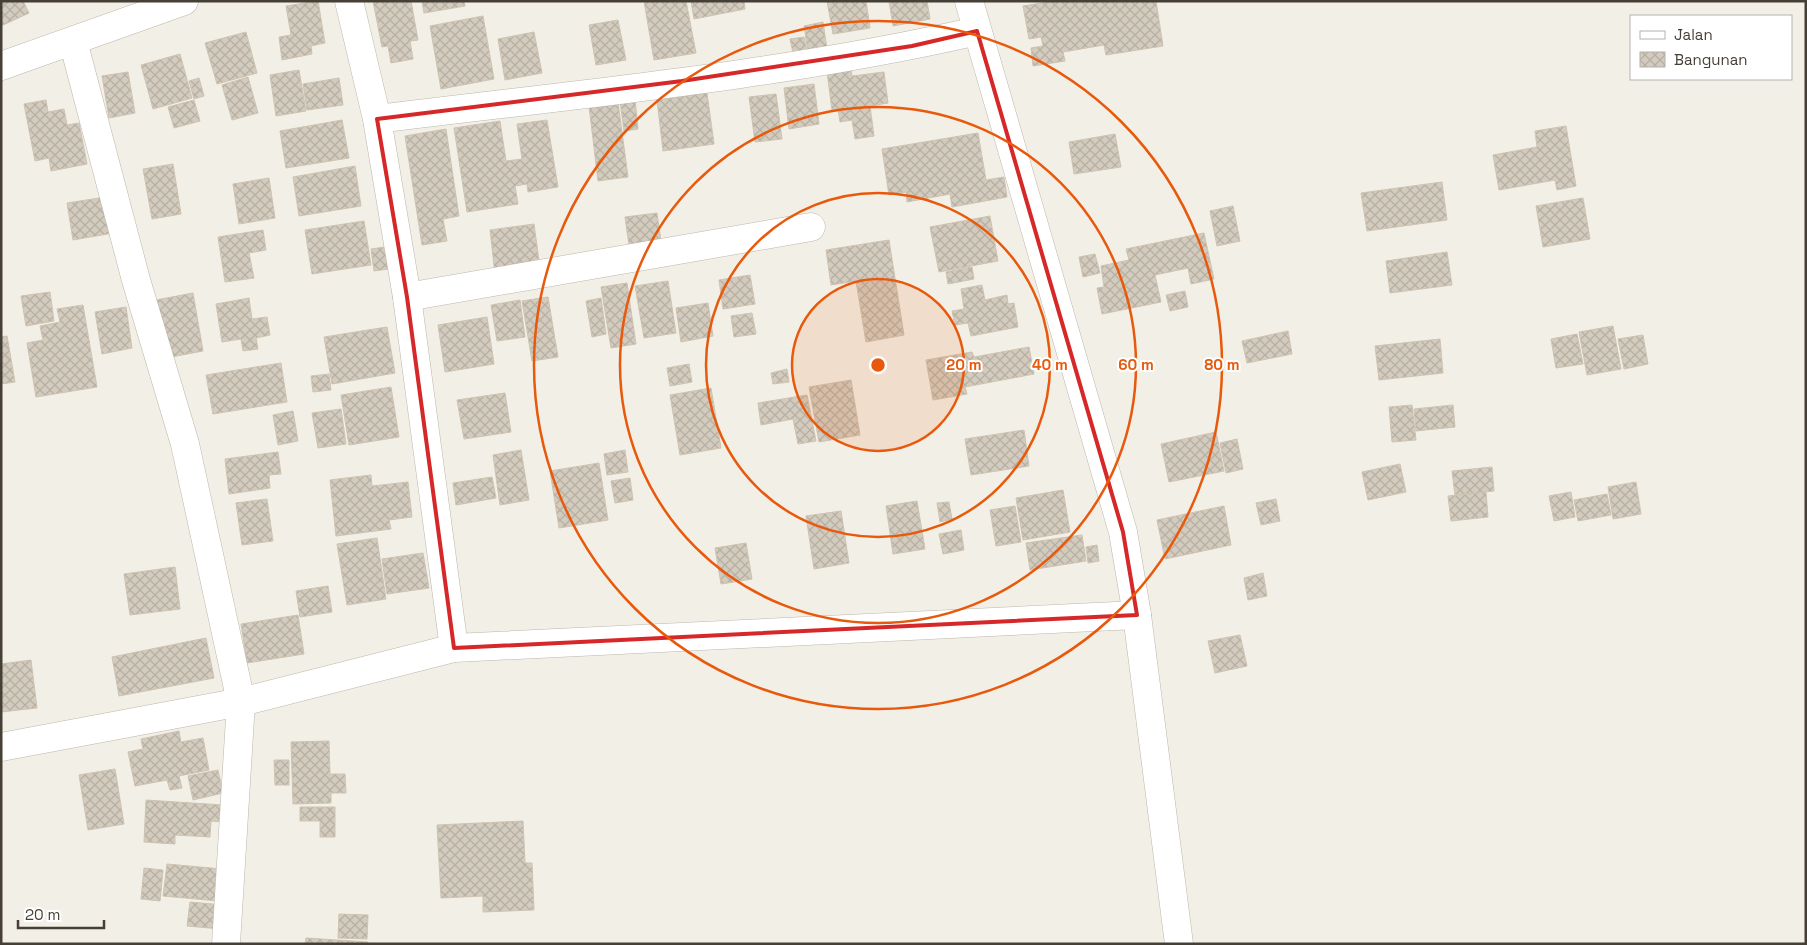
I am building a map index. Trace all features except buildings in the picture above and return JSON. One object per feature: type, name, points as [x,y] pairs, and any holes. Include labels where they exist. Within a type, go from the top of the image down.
[{"type":"street","points":[[1,66],[184,1]]},
{"type":"street","points":[[349,1],[377,119],[407,297],[454,648]]},
{"type":"street","points":[[969,1],[1123,532],[1138,615],[1179,944]]},
{"type":"street","points":[[377,119],[682,81],[912,46],[977,31]]},
{"type":"street","points":[[72,41],[136,280],[185,444],[241,702],[226,944]]},
{"type":"street","points":[[407,297],[811,227]]},
{"type":"street","points":[[1,746],[241,702],[454,648],[1138,615]]},
{"type":"highlighted area","points":[[977,31],[1123,532],[1137,615],[454,648],[407,297],[377,119],[682,81],[912,46]]}]
